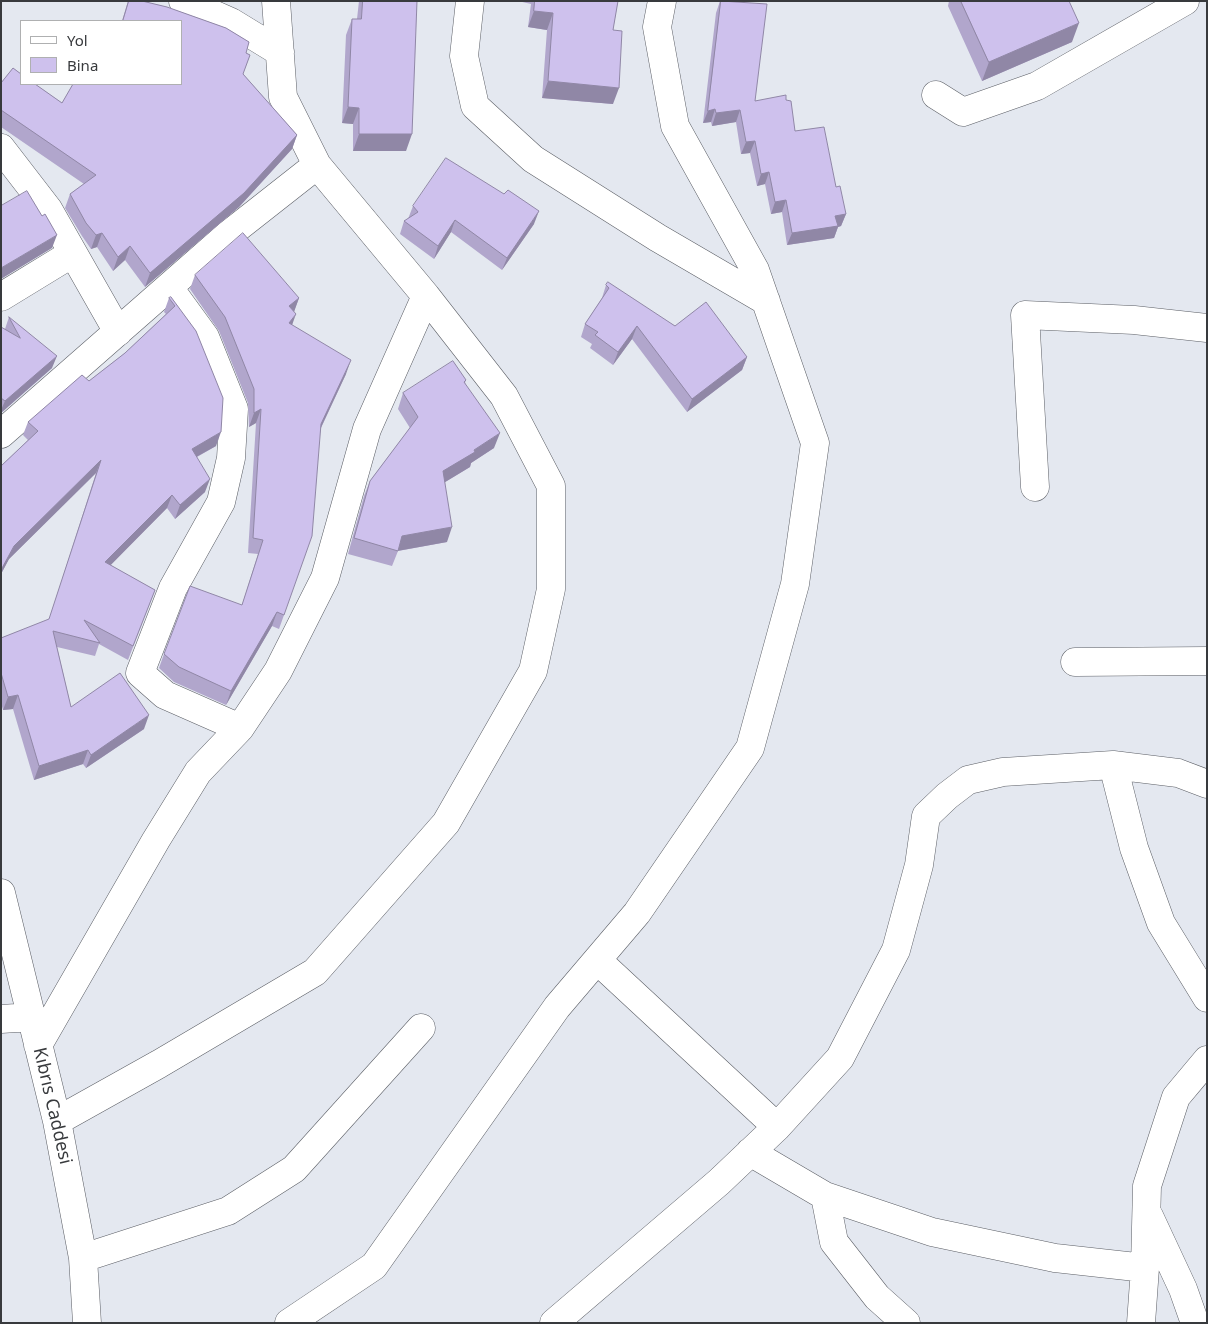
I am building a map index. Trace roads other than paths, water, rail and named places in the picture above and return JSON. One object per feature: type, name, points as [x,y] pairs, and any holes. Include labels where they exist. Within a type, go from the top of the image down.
[{"type":"street","points":[[182,1],[231,22],[280,52]]},
{"type":"street","points":[[57,1121],[167,1060],[315,972],[446,823],[533,672],[551,589],[551,486],[504,396],[426,296],[317,165],[283,97],[276,1]]},
{"type":"street","points":[[470,1],[464,56],[475,106],[533,159],[658,238],[766,301]]},
{"type":"street","points":[[288,1323],[374,1266],[557,1008],[637,913],[750,748],[792,593],[815,443],[755,270],[675,126],[657,27],[662,1]]},
{"type":"street","points":[[936,95],[963,112],[1037,86],[1185,1]]},
{"type":"street","points":[[1,148],[48,209],[118,332]]},
{"type":"street","points":[[1,434],[170,288],[228,235],[317,165]]},
{"type":"street","points":[[1,297],[73,253]]},
{"type":"street","points":[[170,288],[204,337],[234,409],[231,458],[221,502],[173,588],[140,673],[165,695],[240,728]]},
{"type":"street","points":[[38,1045],[156,840],[198,772],[240,728],[278,671],[325,578],[367,429],[426,296]]},
{"type":"street","points":[[1035,488],[1025,315],[1134,320],[1207,328]]},
{"type":"street","points":[[1075,662],[1207,661]]},
{"type":"street","points":[[1112,765],[1134,848],[1161,923],[1207,998]]},
{"type":"street","points":[[554,1323],[719,1182],[776,1127],[840,1058],[896,950],[919,865],[926,816],[947,796],[968,780],[1003,772],[1112,765],[1178,773],[1207,784]]},
{"type":"street","name":"Kıbrıs Caddesi","points":[[1,893],[57,1121],[83,1258],[87,1323]]},
{"type":"street","points":[[597,960],[776,1127]]},
{"type":"street","points":[[1,1019],[32,1017]]},
{"type":"street","points":[[83,1258],[228,1211],[294,1170],[421,1028]]},
{"type":"street","points":[[1141,1323],[1145,1268],[1147,1186],[1176,1097],[1207,1060]]},
{"type":"street","points":[[750,1152],[825,1196],[932,1232],[1055,1258],[1145,1268]]},
{"type":"street","points":[[825,1196],[834,1242],[877,1296],[906,1323]]},
{"type":"street","points":[[1146,1209],[1183,1289],[1195,1323]]}]
